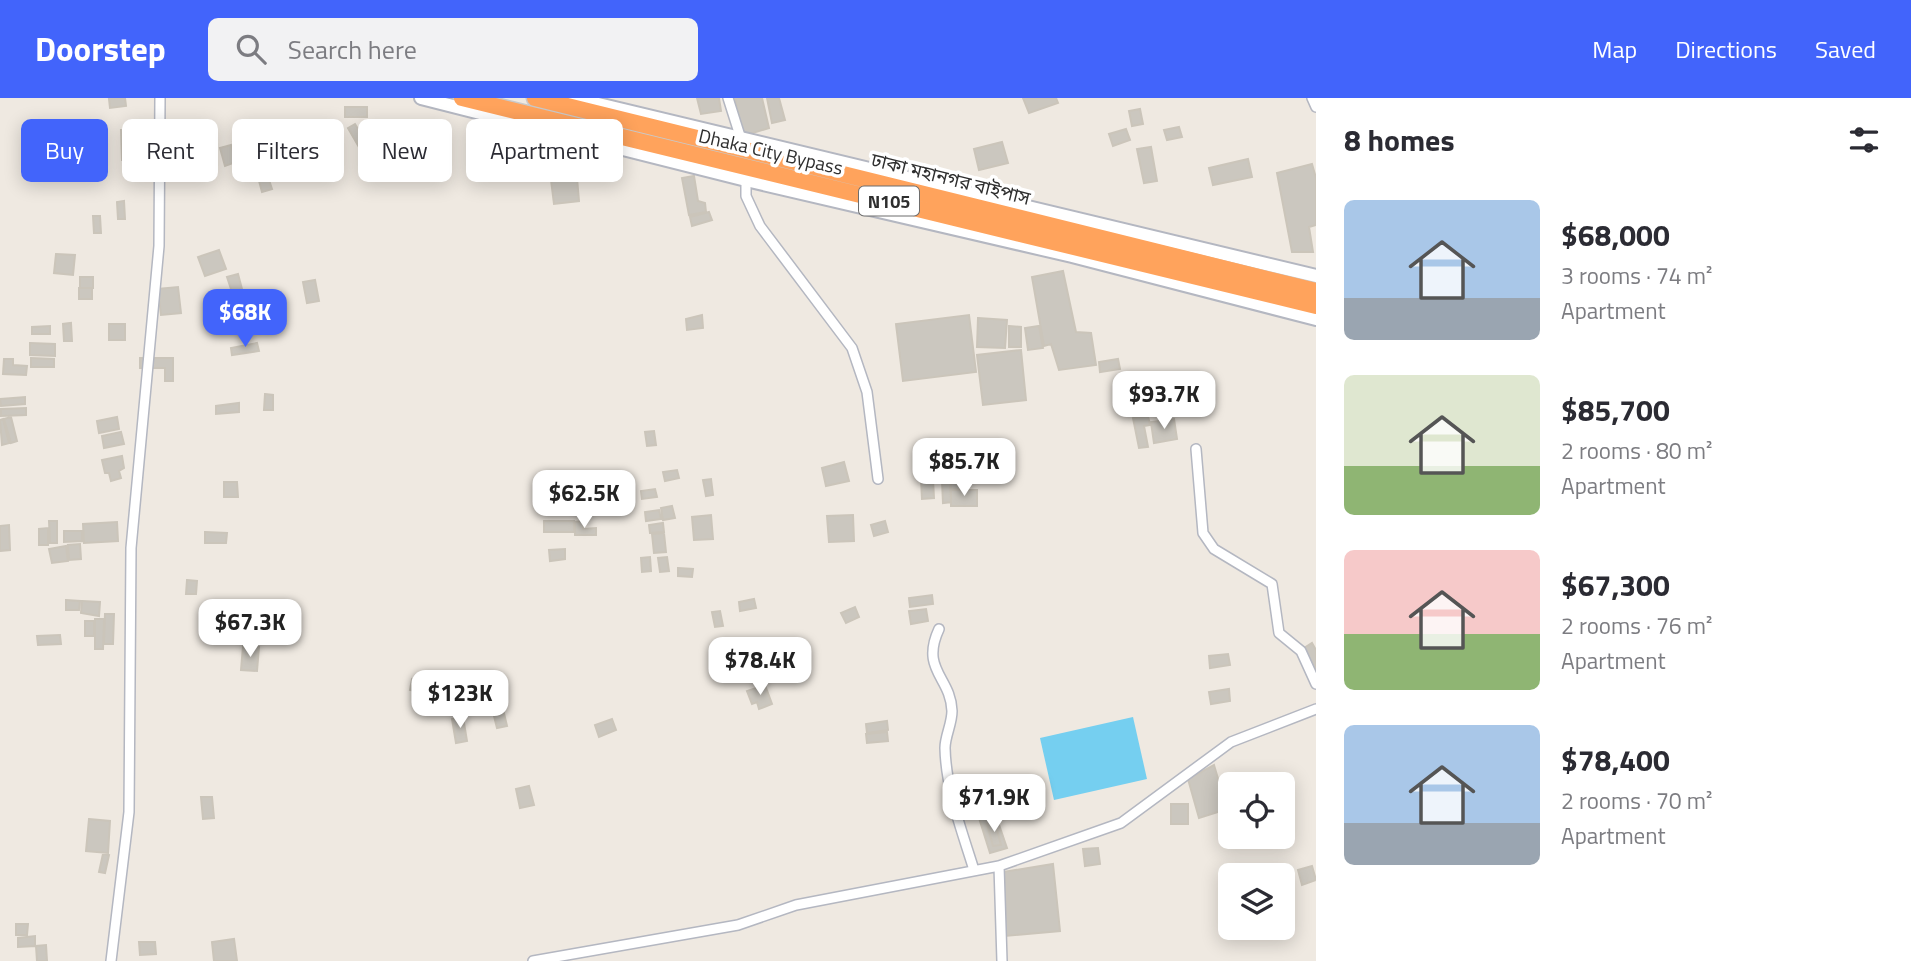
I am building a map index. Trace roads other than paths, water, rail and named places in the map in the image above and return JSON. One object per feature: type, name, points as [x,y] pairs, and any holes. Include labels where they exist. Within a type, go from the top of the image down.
[{"type":"highway","name":"Dhaka City Bypass","points":[[462,98],[1316,306]]},
{"type":"highway","name":"ঢাকা মহানগর বাইপাস","points":[[535,98],[1316,291]]},
{"type":"main road","points":[[421,98],[746,180],[1072,256],[1316,319]]},
{"type":"main road","points":[[573,98],[1316,276]]},
{"type":"street","points":[[111,961],[129,812],[131,548],[159,246],[160,98]]},
{"type":"street","points":[[728,98],[741,139]]},
{"type":"street","points":[[1312,98],[1316,107]]},
{"type":"street","points":[[746,180],[747,196],[760,226],[852,348],[867,392],[878,479]]},
{"type":"street","points":[[1196,449],[1203,533],[1214,549],[1272,584],[1279,633],[1301,651],[1316,684]]},
{"type":"street","points":[[939,629],[933,643],[933,667],[948,694],[952,710],[945,746],[946,758],[953,802],[974,870]]},
{"type":"street","points":[[533,961],[738,925],[796,905],[999,866],[1121,824],[1231,743],[1316,709]]},
{"type":"street","points":[[999,866],[1002,961]]},
{"type":"water","points":[[1133,717],[1147,779],[1054,800],[1040,738]]}]
